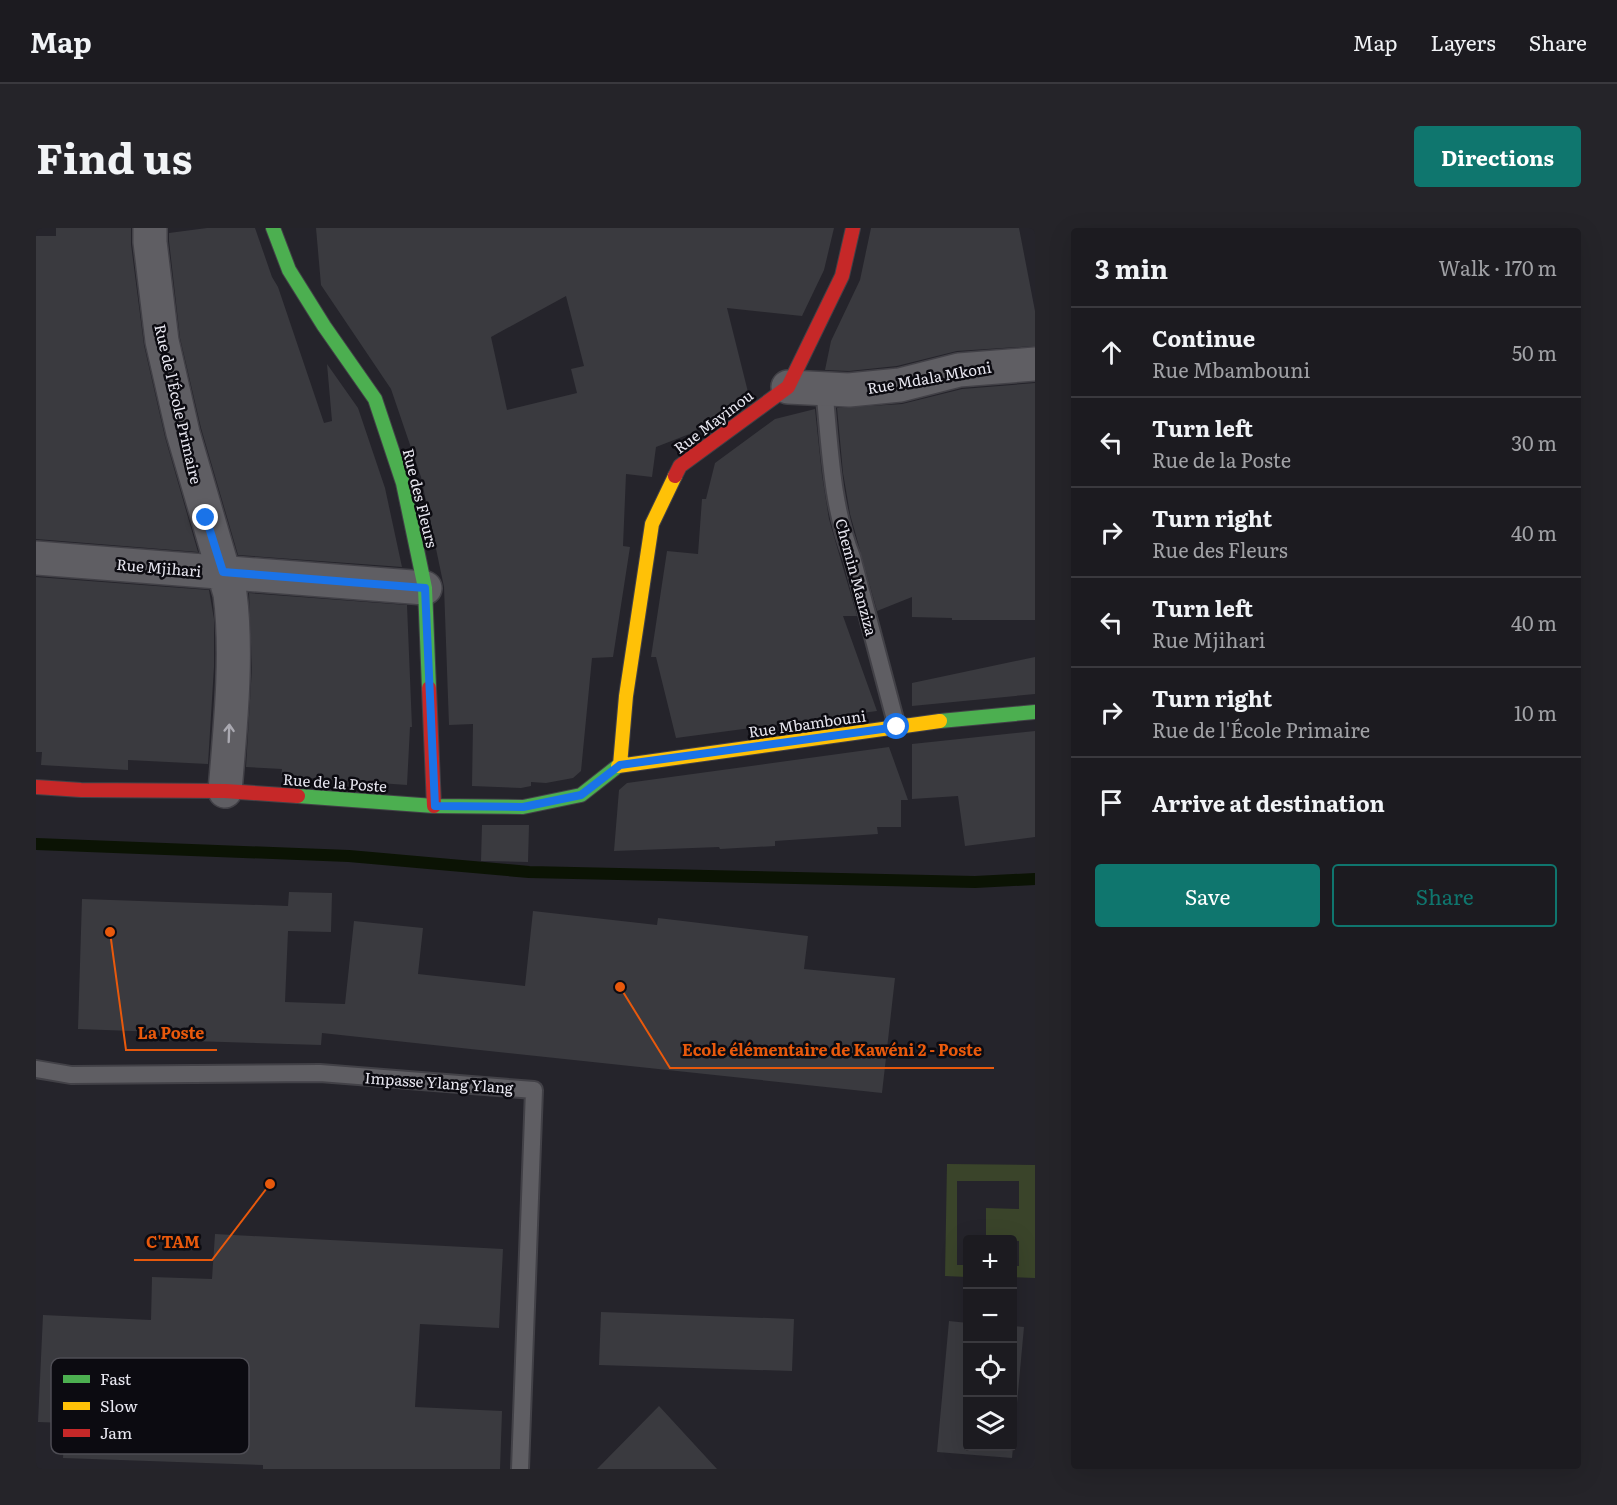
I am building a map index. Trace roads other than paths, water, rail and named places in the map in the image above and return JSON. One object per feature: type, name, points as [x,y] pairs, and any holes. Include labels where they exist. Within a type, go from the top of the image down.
[{"type":"street","name":"Rue de l'École Primaire","points":[[150,228],[162,341],[183,434],[230,594],[233,621],[225,791]]},
{"type":"street","name":"Rue des Fleurs","points":[[273,228],[289,270],[324,326],[375,399],[403,483],[425,588],[435,806]]},
{"type":"street","name":"Rue Mayinou","points":[[620,765],[626,696],[652,524],[680,466],[788,387],[842,276],[853,228]]},
{"type":"street","name":"Rue Mdala Mkoni","points":[[788,387],[849,390],[900,385],[959,370],[1035,364]]},
{"type":"street","name":"Rue Mjihari","points":[[36,558],[425,588]]},
{"type":"street","name":"Rue Mbambouni","points":[[620,765],[951,720],[1035,712]]},
{"type":"street","name":"Rue de la Poste","points":[[36,787],[81,790],[225,791],[435,806],[523,807],[581,795],[620,765]]},
{"type":"lane","name":"Chemin Manziza","points":[[824,388],[832,464],[843,534],[852,557],[897,727]]},
{"type":"lane","name":"Impasse Ylang Ylang","points":[[36,1069],[71,1075],[320,1073],[534,1090],[520,1469]]},
{"type":"waterway","points":[[36,844],[349,856],[529,872],[975,882],[1035,879]]},
{"type":"place","name":"La Poste","points":[[110,932]]},
{"type":"place","name":"Ecole élémentaire de Kawéni 2 - Poste","points":[[620,987]]},
{"type":"place","name":"C'TAM","points":[[270,1184]]}]
